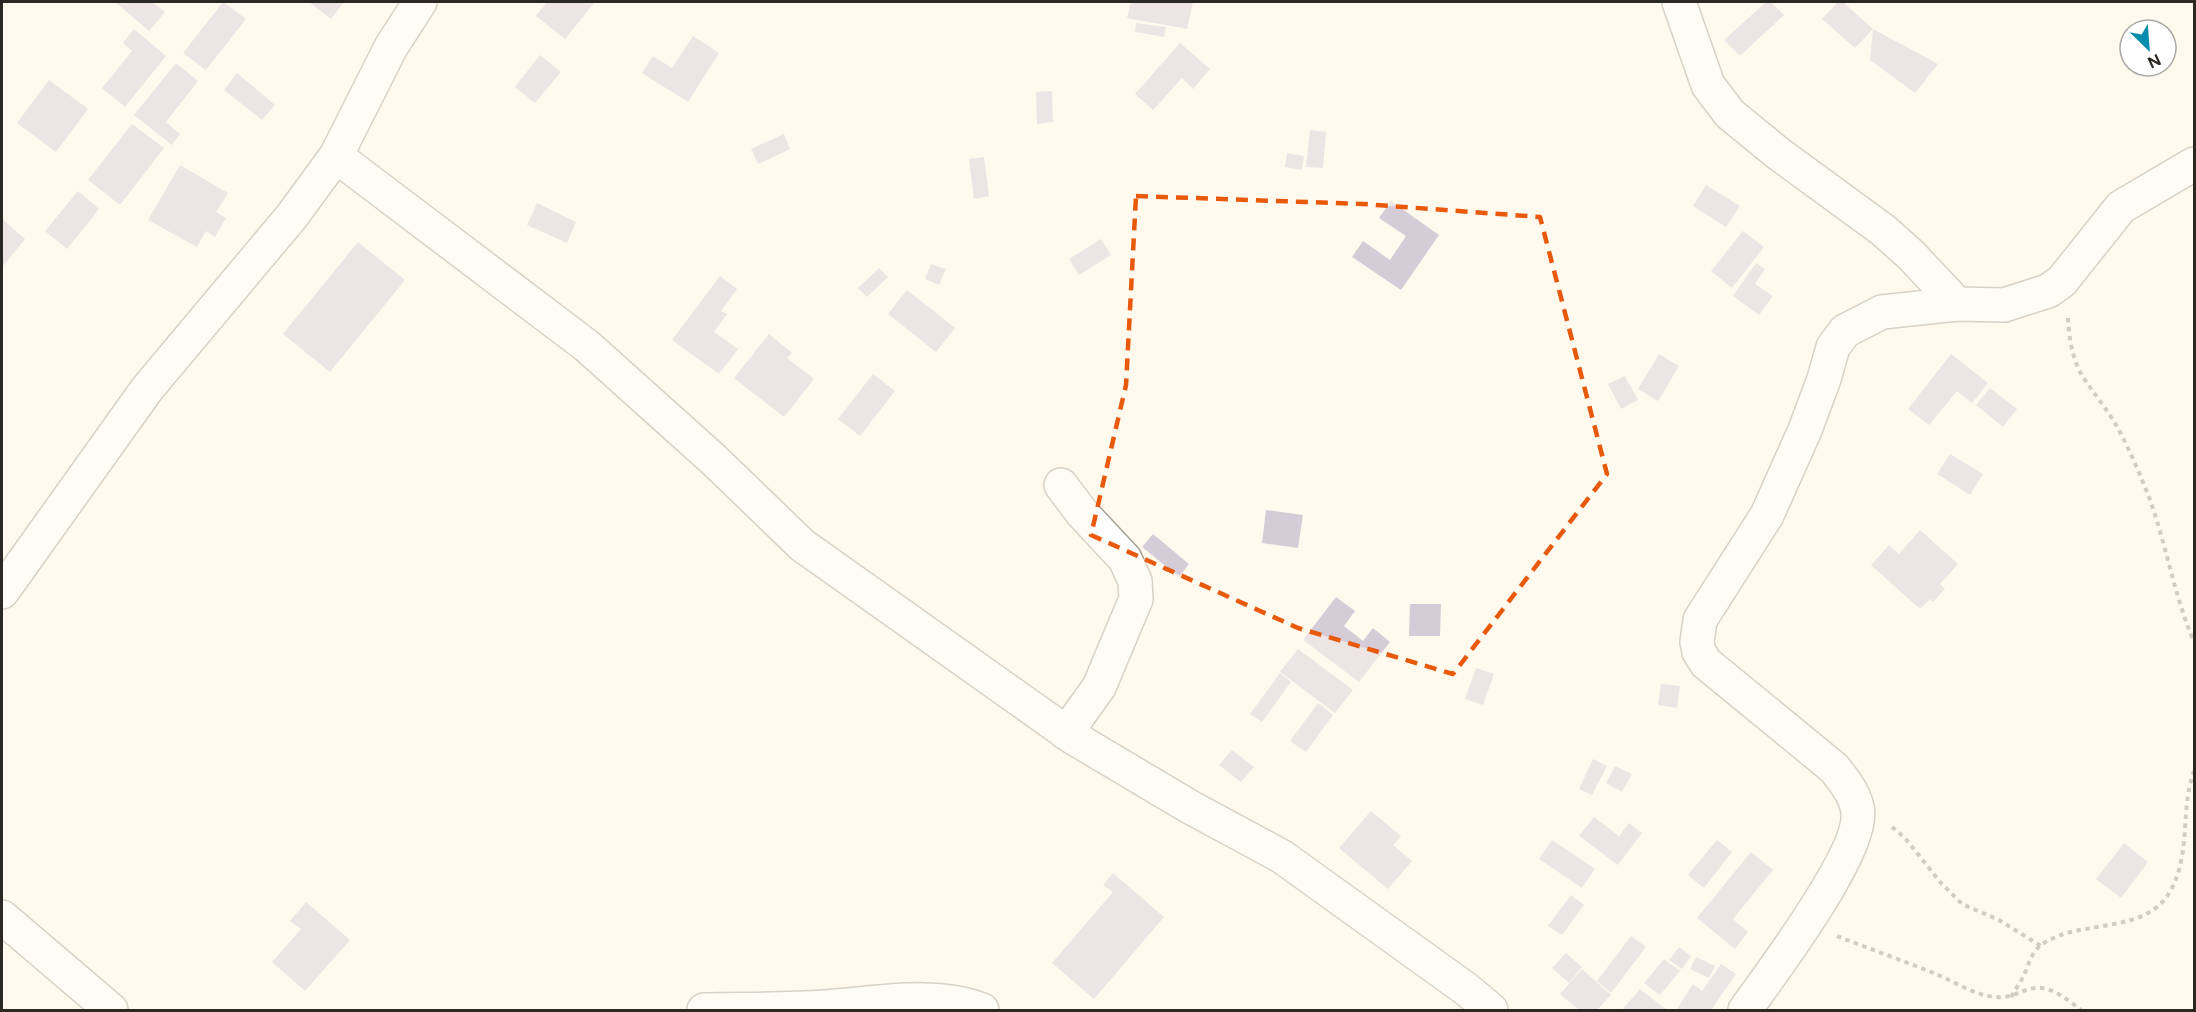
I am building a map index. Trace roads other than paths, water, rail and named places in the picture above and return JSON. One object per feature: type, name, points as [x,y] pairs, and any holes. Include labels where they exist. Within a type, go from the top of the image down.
[{"type":"street","points":[[2,592],[15,554],[147,389],[292,216],[336,156],[391,47],[420,2]]},
{"type":"street","points":[[1679,2],[1708,85],[1730,114],[1779,154],[1883,230],[1911,255],[1957,304]]},
{"type":"street","points":[[336,156],[587,346],[714,460],[802,545],[1066,733],[1190,807],[1281,856],[1466,989],[1491,1011]]},
{"type":"street","points":[[1745,1011],[1805,924],[1853,841],[1858,807],[1845,782],[1834,768],[1706,663],[1699,652],[1697,642],[1700,620],[1767,515],[1805,430],[1833,347],[1845,330],[1882,312],[1957,304],[2004,305],[2055,286],[2074,267],[2121,207],[2194,164]]},
{"type":"street","points":[[1061,485],[1082,513],[1125,559],[1135,581],[1136,599],[1099,687],[1066,733]]},
{"type":"street","points":[[2,917],[111,1011]]},
{"type":"street","points":[[704,1011],[915,1001],[951,1002],[982,1011]]}]
